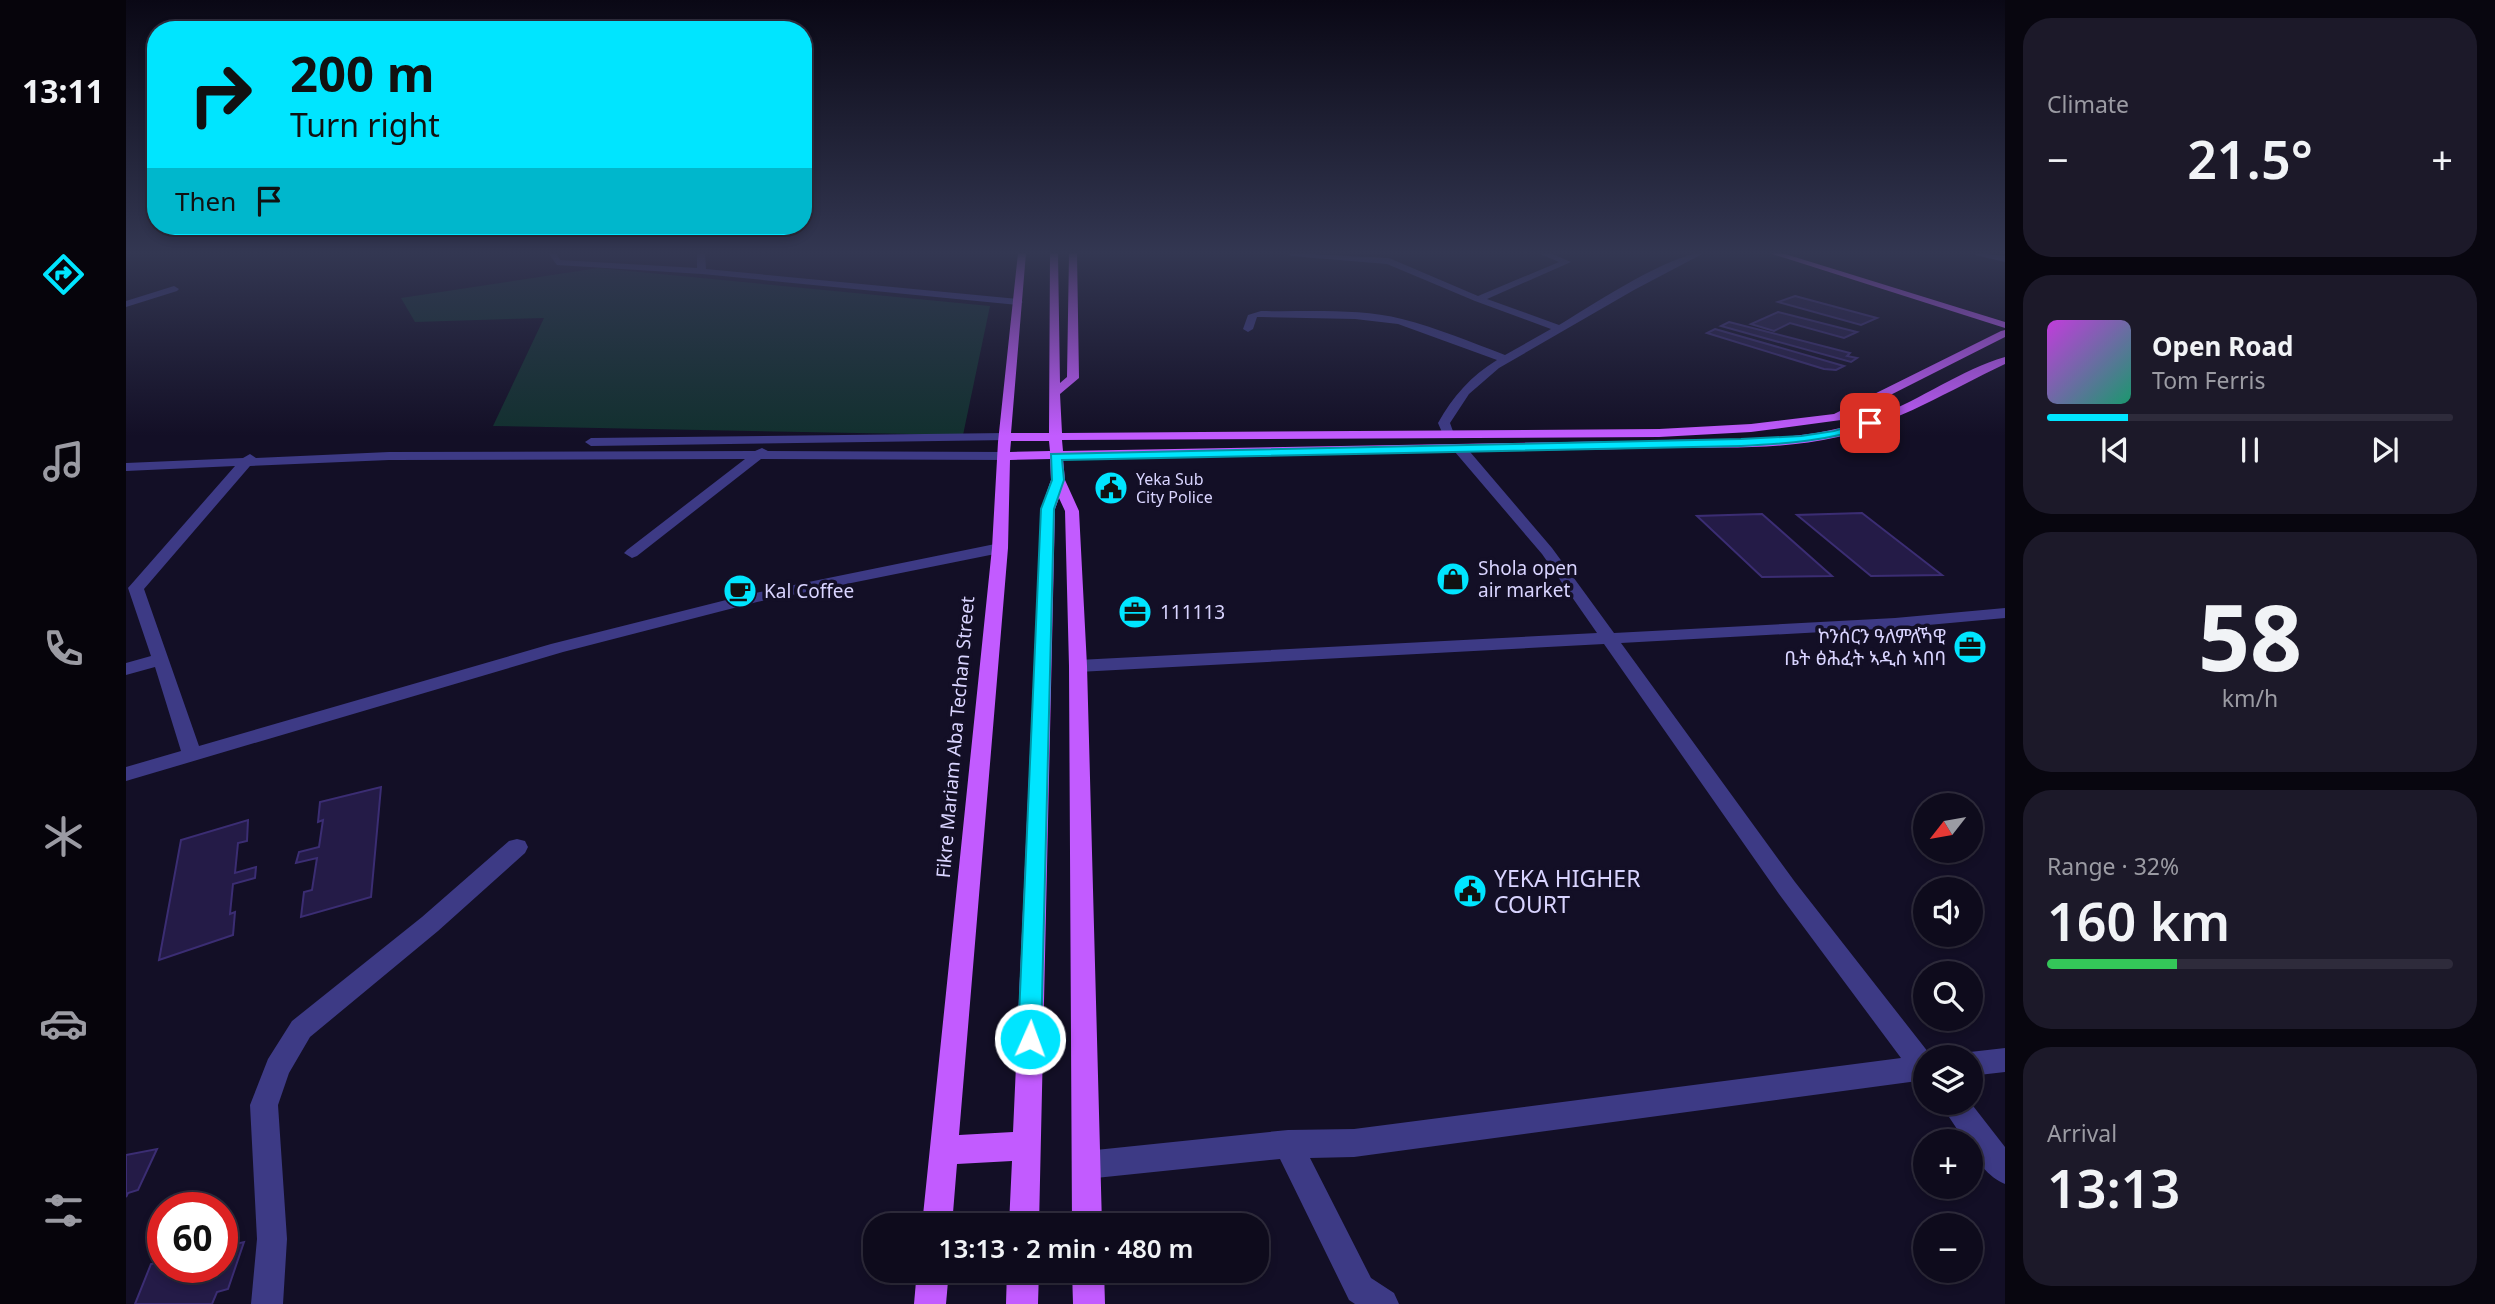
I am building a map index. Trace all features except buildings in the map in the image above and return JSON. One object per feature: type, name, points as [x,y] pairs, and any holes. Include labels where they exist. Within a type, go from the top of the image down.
[{"type":"main road","name":"Fikre Mariam Aba Techan Street","points":[[938,1213],[1000,548],[1005,437],[1017,314]]},
{"type":"main road","points":[[1054,314],[1056,456],[1058,480],[1072,510],[1078,666],[1087,1213]]},
{"type":"main road","points":[[1055,392],[1073,378],[1073,314]]},
{"type":"main road","points":[[1969,314],[2005,325]]},
{"type":"main road","points":[[1005,456],[1454,442],[1659,433],[1801,423],[1837,416],[2005,333]]},
{"type":"main road","points":[[1005,437],[1454,442],[1801,440],[1836,434],[1913,406],[2005,359]]},
{"type":"main road","points":[[1923,375],[1954,384]]},
{"type":"main road","points":[[1024,1213],[1048,509],[1058,480]]},
{"type":"main road","points":[[945,1150],[1026,1146]]},
{"type":"main road","points":[[930,1304],[932,1283]]},
{"type":"main road","points":[[1022,1304],[1023,1283]]},
{"type":"main road","points":[[1088,1283],[1089,1304]]},
{"type":"street","points":[[1248,329],[1253,315],[1261,314],[1375,318],[1427,330],[1505,359]]},
{"type":"street","points":[[1520,314],[1560,328]]},
{"type":"street","points":[[1584,314],[1505,359],[1474,383],[1449,411],[1444,423],[1454,442],[1540,542],[1787,888],[1913,1052]]},
{"type":"street","points":[[130,464],[525,442],[776,442],[1005,437]]},
{"type":"street","points":[[632,553],[776,442]]},
{"type":"street","points":[[130,464],[152,457],[760,454],[1005,456]]},
{"type":"street","points":[[192,754],[161,659],[136,597],[136,588],[251,457]]},
{"type":"street","points":[[126,474],[130,464]]},
{"type":"street","points":[[126,774],[557,648],[755,597],[1000,548]]},
{"type":"street","points":[[1078,666],[1332,654],[1608,636],[1895,623],[2005,613]]},
{"type":"street","points":[[126,668],[161,659]]},
{"type":"street","points":[[267,1304],[272,1239],[264,1105],[277,1068],[301,1029],[430,925],[517,847]]},
{"type":"street","points":[[1983,1063],[2005,1060]]},
{"type":"street","points":[[1086,1165],[1288,1144],[1353,1143],[1913,1070]]},
{"type":"street","points":[[1962,1115],[2005,1170]]},
{"type":"street","points":[[1288,1144],[1360,1289],[1383,1304]]},
{"type":"green space","points":[[410,314],[988,314],[963,435],[493,426],[544,318],[415,322]]},
{"type":"place","name":"Yeka Sub City Police","points":[[1111,488]]},
{"type":"place","name":"Shola open air market","points":[[1453,579]]},
{"type":"place","name":"Kal Coffee","points":[[740,591]]},
{"type":"place","name":"111113","points":[[1135,612]]},
{"type":"place","name":"ኮንሰርን ዓለምለኻዊ ቤት ፅሕፈት ኣዲስ ኣበባ","points":[[1970,647]]},
{"type":"place","name":"YEKA HIGHER COURT","points":[[1470,891]]},
{"type":"route","points":[[1030,1039],[1048,509],[1058,480],[1056,456],[1741,443],[1801,440],[1836,434],[1870,423]]}]
